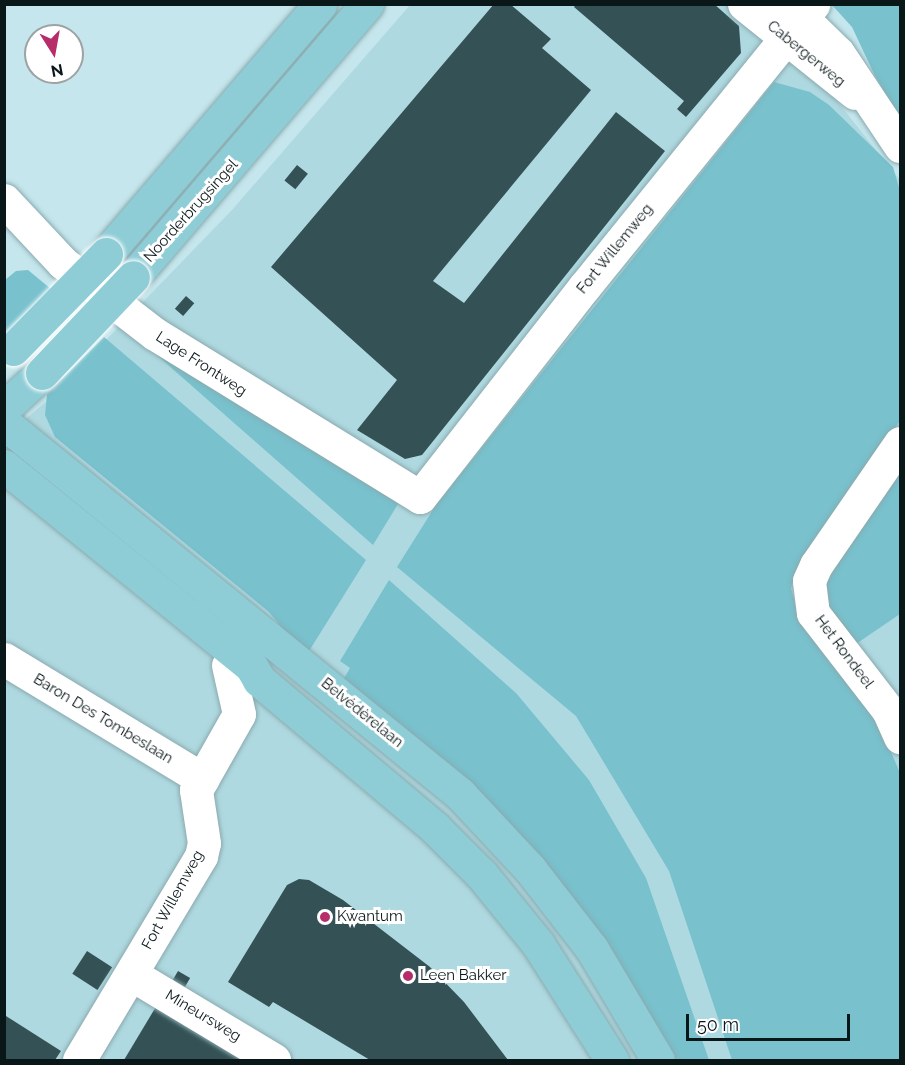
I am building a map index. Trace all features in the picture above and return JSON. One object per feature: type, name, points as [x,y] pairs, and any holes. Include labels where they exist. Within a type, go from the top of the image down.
[{"type":"main road","points":[[9,354],[106,254],[320,4]]},
{"type":"main road","name":"Noorderbrugsingel","points":[[4,408],[42,373],[132,278],[367,4]]},
{"type":"main road","name":"Belvédèrelaan","points":[[4,423],[460,794],[530,869],[592,949],[658,1060]]},
{"type":"main road","points":[[4,466],[251,666],[259,680]]},
{"type":"main road","points":[[4,490],[228,665],[259,680],[402,798],[482,875],[538,944],[612,1060]]},
{"type":"street","name":"Cabergerweg","points":[[744,4],[798,16],[868,102],[900,146]]},
{"type":"street","name":"Fort Willemweg","points":[[420,497],[798,16]]},
{"type":"street","name":"Lage Frontweg","points":[[4,200],[63,263],[155,334],[217,376],[420,497]]},
{"type":"street","name":"Het Rondeel","points":[[900,443],[816,565],[809,581],[813,613],[888,710],[900,737]]},
{"type":"street","name":"Baron Des Tombeslaan","points":[[4,659],[202,779]]},
{"type":"street","name":"Fort Willemweg","points":[[79,1060],[203,850],[195,795],[239,714],[237,693],[228,665]]},
{"type":"street","name":"Mineursweg","points":[[130,974],[275,1060]]},
{"type":"shaded area","points":[[410,5],[738,5],[821,81],[900,180],[900,1060],[5,1060],[5,436],[47,401],[232,210]]},
{"type":"shaded area","points":[[832,5],[900,5],[900,118],[875,76],[852,27]]},
{"type":"shaded area","points":[[774,82],[810,92],[829,105],[893,167],[900,191],[900,421],[804,556],[791,588],[800,623],[876,717],[900,773],[900,1060],[732,1060],[669,871],[576,716],[397,567],[436,505]]},
{"type":"shaded area","points":[[28,270],[51,289],[5,337],[5,280],[16,271]]},
{"type":"shaded area","points":[[134,335],[401,499],[373,545]]},
{"type":"shaded area","points":[[104,337],[366,560],[309,651],[287,634],[269,612],[55,437],[45,415],[47,394]]},
{"type":"shaded area","points":[[900,464],[900,614],[850,648],[827,607],[824,588],[830,562]]},
{"type":"shaded area","points":[[389,580],[516,693],[589,780],[646,878],[709,1060],[672,1060],[651,1021],[343,680],[350,668],[340,661]]},
{"type":"building","points":[[494,4],[510,4],[551,39],[542,48],[591,90],[433,281],[464,303],[616,112],[665,151],[422,455],[405,459],[357,430],[397,380],[271,267]]},
{"type":"building","points":[[576,4],[714,4],[739,26],[741,53],[686,117],[677,109],[684,101],[574,7]]},
{"type":"building","points":[[297,165],[308,174],[295,189],[284,181]]},
{"type":"building","points":[[186,296],[194,303],[183,316],[175,309]]},
{"type":"building","points":[[299,879],[309,880],[343,900],[430,967],[464,1002],[508,1060],[370,1060],[273,1002],[269,1007],[228,982],[287,885]]},
{"type":"building","points":[[87,951],[112,967],[97,990],[72,974]]},
{"type":"building","points":[[178,971],[190,978],[183,990],[171,983]]},
{"type":"building","points":[[157,1005],[249,1060],[124,1060]]},
{"type":"building","points":[[6,1016],[61,1051],[55,1060],[5,1060]]},
{"type":"place","name":"Kwantum","points":[[325,917]]},
{"type":"place","name":"Leen Bakker","points":[[408,976]]}]
